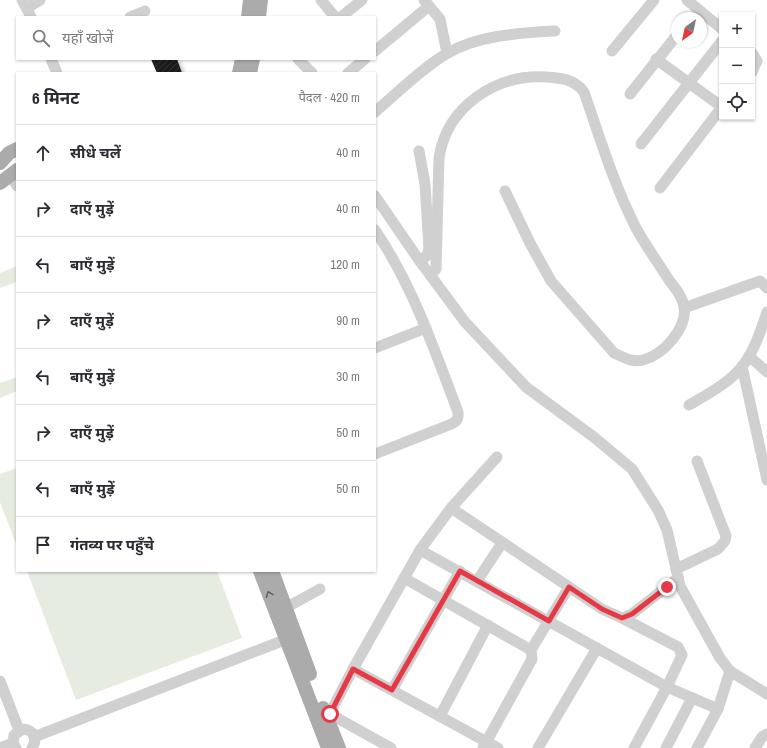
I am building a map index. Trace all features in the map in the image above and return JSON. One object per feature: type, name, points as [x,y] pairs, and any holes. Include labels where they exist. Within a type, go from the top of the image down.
[{"type":"main road","points":[[248,16],[250,0]]},
{"type":"main road","points":[[259,16],[261,0]]},
{"type":"main road","points":[[239,72],[242,60]]},
{"type":"main road","points":[[250,72],[253,60]]},
{"type":"main road","points":[[0,163],[9,153],[16,150]]},
{"type":"main road","points":[[261,572],[281,610],[329,717],[339,748]]},
{"type":"main road","points":[[272,572],[287,639],[328,748]]},
{"type":"street","points":[[27,8],[40,0]]},
{"type":"street","points":[[321,0],[334,16]]},
{"type":"street","points":[[342,16],[362,0]]},
{"type":"street","points":[[612,51],[654,0]]},
{"type":"street","points":[[687,0],[694,12]]},
{"type":"street","points":[[376,50],[426,3],[440,19],[447,53]]},
{"type":"street","points":[[132,16],[145,11]]},
{"type":"street","points":[[707,21],[719,27]]},
{"type":"street","points":[[376,111],[429,66],[447,53],[493,38],[513,34],[555,31]]},
{"type":"street","points":[[630,94],[671,42]]},
{"type":"street","points":[[641,144],[719,45]]},
{"type":"street","points":[[656,59],[719,105]]},
{"type":"street","points":[[50,60],[56,72]]},
{"type":"street","points":[[299,60],[311,72]]},
{"type":"street","points":[[349,72],[364,60]]},
{"type":"street","points":[[430,275],[436,270],[440,148],[451,122],[477,96],[504,83],[534,76],[563,78],[574,82],[584,92],[609,167],[636,227],[682,300],[684,318],[679,330],[663,349],[643,360],[626,359],[614,353],[551,281],[530,243],[505,191]]},
{"type":"street","points":[[660,188],[719,111]]},
{"type":"street","points":[[419,151],[425,184],[429,248],[427,256],[419,260]]},
{"type":"street","points":[[376,197],[419,260],[465,322],[526,387],[595,438],[632,469],[658,510],[667,530],[680,586],[720,658],[730,671],[767,694]]},
{"type":"street","points":[[376,232],[404,279],[418,307],[459,418],[456,422],[376,454]]},
{"type":"street","points":[[684,308],[765,283]]},
{"type":"street","points":[[689,405],[716,388],[742,366],[750,356],[767,312]]},
{"type":"street","points":[[376,348],[426,328]]},
{"type":"street","points":[[750,356],[767,372]]},
{"type":"street","points":[[742,366],[767,480]]},
{"type":"street","points":[[391,748],[329,717],[353,669],[420,550],[451,508],[497,457]]},
{"type":"street","points":[[622,618],[632,614],[677,574],[718,549],[725,541],[726,536],[697,461]]},
{"type":"street","points":[[451,508],[602,609],[622,618],[681,651],[680,662],[634,748]]},
{"type":"street","points":[[477,581],[502,543]]},
{"type":"street","points":[[420,550],[667,687],[718,709]]},
{"type":"street","points":[[392,690],[460,571]]},
{"type":"street","points":[[404,578],[531,650]]},
{"type":"street","points":[[485,745],[532,659],[531,650],[569,587]]},
{"type":"street","points":[[281,610],[320,589]]},
{"type":"street","points":[[440,716],[488,625]]},
{"type":"street","points":[[19,730],[30,731],[33,745],[287,639]]},
{"type":"street","points":[[538,748],[597,648]]},
{"type":"street","points":[[353,669],[440,716],[485,745],[498,748]]},
{"type":"street","points":[[697,748],[718,709],[730,671]]},
{"type":"street","points":[[0,681],[19,730]]},
{"type":"street","points":[[666,748],[692,698]]},
{"type":"street","points":[[0,748],[14,745],[14,735],[19,730]]},
{"type":"street","points":[[754,748],[762,737],[767,734]]},
{"type":"shaded area","points":[[16,266],[16,282],[0,288],[0,273]]},
{"type":"shaded area","points":[[16,377],[16,391],[0,398],[0,383]]},
{"type":"shaded area","points":[[16,468],[16,543],[0,502],[0,474]]},
{"type":"shaded area","points":[[27,572],[217,572],[242,638],[76,700]]},
{"type":"building","points":[[151,60],[177,60],[182,72],[157,72]]},
{"type":"route","points":[[330,714],[353,669],[392,690],[460,571],[549,621],[569,587],[602,609],[622,618],[632,614],[667,587]]}]
